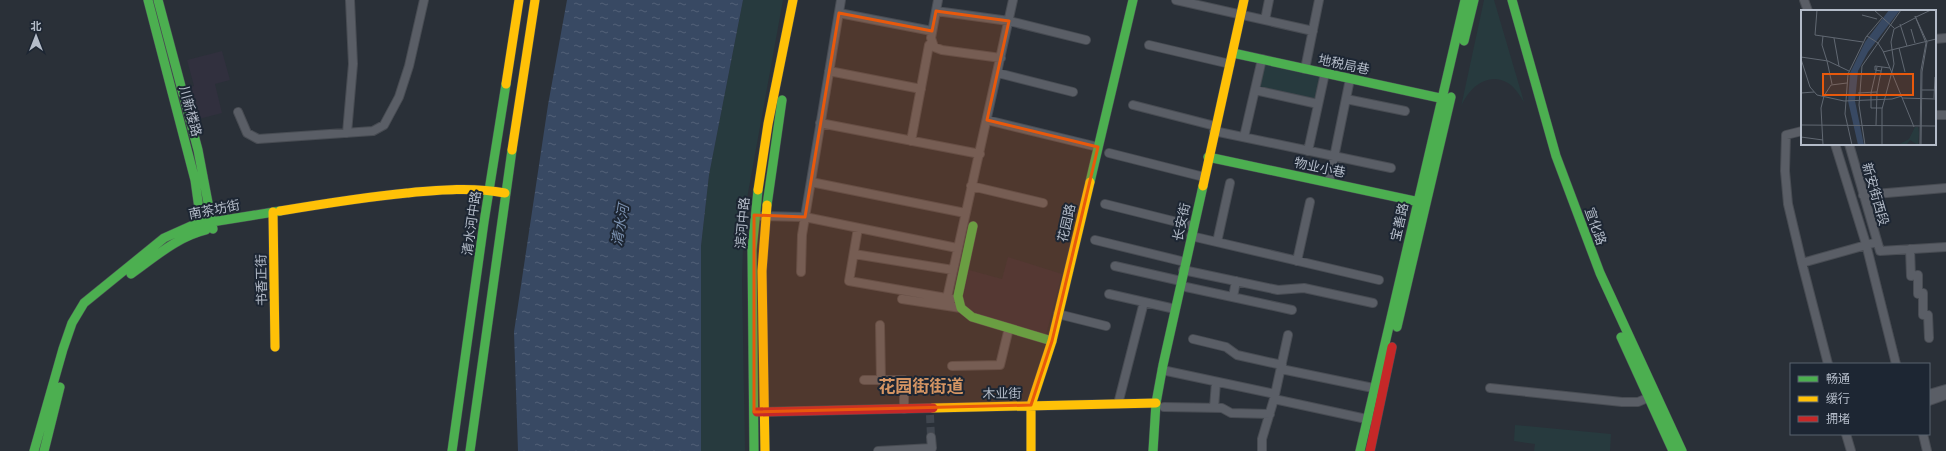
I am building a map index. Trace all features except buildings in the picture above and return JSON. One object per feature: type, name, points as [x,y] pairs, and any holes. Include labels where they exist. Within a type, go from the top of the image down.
[{"type":"street","name":"川新楼路","points":[[148,0],[195,180],[201,227]]},
{"type":"street","name":"川新楼路","points":[[158,0],[198,150],[212,225]]},
{"type":"street","points":[[347,133],[353,64],[350,0]]},
{"type":"street","points":[[238,112],[247,133],[258,139],[373,131],[384,125],[399,97],[409,66],[424,0]]},
{"type":"street","name":"清水河中路","points":[[452,451],[488,194],[519,0]]},
{"type":"street","points":[[470,451],[505,197],[535,0]]},
{"type":"street","name":"滨河中路","points":[[754,451],[752,250],[754,215],[767,135],[793,0]]},
{"type":"street","name":"滨河中路","points":[[765,451],[762,278],[765,216],[780,108],[801,0]]},
{"type":"street","points":[[801,272],[802,235],[841,0]]},
{"type":"street","points":[[938,0],[932,31],[932,42],[934,47],[942,50],[1001,58]]},
{"type":"street","points":[[947,298],[964,213],[980,154],[1013,0]]},
{"type":"street","name":"花园路","points":[[1031,451],[1031,405],[1052,341],[1133,0]]},
{"type":"street","points":[[1176,0],[1313,31]]},
{"type":"street","name":"长安街","points":[[1153,451],[1160,405],[1162,370],[1175,309],[1184,284],[1184,266],[1244,0]]},
{"type":"street","points":[[1265,20],[1269,0]]},
{"type":"street","points":[[1305,69],[1319,0]]},
{"type":"street","name":"宝善路","points":[[1446,100],[1465,0]]},
{"type":"street","name":"宝善路","points":[[1370,451],[1372,420],[1378,389],[1421,202],[1446,100],[1474,0]]},
{"type":"street","name":"宣化路","points":[[1505,0],[1549,158],[1593,274],[1652,396],[1682,451]]},
{"type":"street","name":"宣化路","points":[[1512,0],[1556,156],[1600,273],[1652,396],[1673,451]]},
{"type":"street","points":[[1804,0],[1808,10]]},
{"type":"street","points":[[936,11],[1008,21],[1086,40]]},
{"type":"street","points":[[839,13],[932,31]]},
{"type":"street","points":[[1936,39],[1946,38]]},
{"type":"street","points":[[911,141],[929,45],[932,42]]},
{"type":"street","points":[[1149,45],[1230,64]]},
{"type":"street","name":"地税局巷","points":[[1233,52],[1446,100]]},
{"type":"street","points":[[1244,137],[1262,59]]},
{"type":"street","points":[[829,71],[921,89]]},
{"type":"street","points":[[998,73],[1073,92]]},
{"type":"street","points":[[1308,151],[1325,73]]},
{"type":"street","points":[[1329,182],[1350,79]]},
{"type":"street","points":[[1256,90],[1318,104]]},
{"type":"street","points":[[1346,99],[1405,111]]},
{"type":"street","points":[[1133,105],[1244,137],[1391,168]]},
{"type":"street","points":[[987,120],[1098,147]]},
{"type":"street","points":[[820,123],[980,154]]},
{"type":"street","points":[[1801,131],[1786,135],[1785,171],[1792,225],[1828,363]]},
{"type":"street","points":[[1835,145],[1866,244],[1896,363]]},
{"type":"street","name":"新安街西段","points":[[1849,145],[1880,251],[1910,249]]},
{"type":"street","points":[[1109,153],[1204,177]]},
{"type":"street","name":"物业小巷","points":[[1208,157],[1421,202]]},
{"type":"street","points":[[811,182],[964,213]]},
{"type":"street","points":[[1217,242],[1230,183]]},
{"type":"street","points":[[971,186],[1044,203]]},
{"type":"street","points":[[1863,195],[1946,188]]},
{"type":"street","name":"南茶坊街","points":[[34,451],[63,348],[72,323],[84,303],[164,238],[176,231],[273,216],[357,198],[448,189],[505,197]]},
{"type":"street","points":[[1296,261],[1310,202]]},
{"type":"street","points":[[1105,204],[1193,226]]},
{"type":"street","points":[[754,215],[805,217],[957,248]]},
{"type":"street","name":"书香正街","points":[[273,216],[275,347]]},
{"type":"street","points":[[960,304],[973,226]]},
{"type":"street","name":"南茶坊街","points":[[44,451],[69,352],[79,325],[89,308],[121,281],[178,240],[201,227]]},
{"type":"street","points":[[858,228],[849,281],[947,298],[960,304],[972,317],[1052,341]]},
{"type":"street","points":[[1191,236],[1379,280]]},
{"type":"street","points":[[1095,240],[1236,281],[1278,290],[1304,288],[1373,303]]},
{"type":"street","points":[[1802,263],[1877,242]]},
{"type":"street","points":[[1929,338],[1928,315],[1923,315],[1923,293],[1918,294],[1918,275],[1911,276],[1910,249],[1946,247]]},
{"type":"street","points":[[854,254],[953,270]]},
{"type":"street","points":[[1115,266],[1233,297],[1292,310]]},
{"type":"street","points":[[1233,297],[1236,281]]},
{"type":"street","points":[[1109,294],[1175,309]]},
{"type":"street","points":[[902,299],[960,304]]},
{"type":"street","points":[[1118,404],[1144,302]]},
{"type":"street","points":[[1058,314],[1106,326]]},
{"type":"street","points":[[880,325],[881,380]]},
{"type":"street","points":[[952,366],[1000,365],[1008,328]]},
{"type":"street","points":[[1262,451],[1262,439],[1275,397],[1288,335]]},
{"type":"street","points":[[1193,339],[1226,347],[1237,355],[1378,389]]},
{"type":"street","points":[[1162,370],[1372,420]]},
{"type":"street","points":[[864,380],[904,380],[904,409]]},
{"type":"street","points":[[1214,408],[1216,382]]},
{"type":"street","points":[[1490,388],[1622,402],[1638,402],[1652,396]]},
{"type":"street","points":[[1930,394],[1946,389]]},
{"type":"street","points":[[1930,401],[1946,395]]},
{"type":"street","name":"木业街","points":[[754,412],[904,409],[930,412],[1031,405],[1160,405]]},
{"type":"street","points":[[1160,405],[1222,408],[1230,413],[1270,414]]},
{"type":"street","name":"宝善路","points":[[1360,451],[1372,420]]},
{"type":"street","points":[[1846,435],[1851,451]]},
{"type":"street","points":[[1923,435],[1927,451]]},
{"type":"street","points":[[878,451],[932,449],[931,437]]},
{"type":"highlighted area","points":[[936,11],[1009,21],[987,120],[1098,147],[1052,341],[1031,405],[754,412],[754,215],[805,217],[839,13],[932,31]]},
{"type":"shaded area","points":[[222,51],[230,80],[215,84],[222,113],[195,120],[187,88],[194,86],[187,60]]},
{"type":"shaded area","points":[[1008,257],[1062,274],[1046,335],[965,310],[962,304],[969,270],[1002,279]]},
{"type":"green space","points":[[743,0],[783,0],[744,215],[742,279],[745,451],[701,451],[701,246],[709,175]]},
{"type":"green space","points":[[1484,0],[1494,0],[1524,102],[1511,85],[1500,80],[1493,79],[1473,88],[1464,100],[1461,107]]},
{"type":"green space","points":[[1264,62],[1321,75],[1315,101],[1259,88]]},
{"type":"green space","points":[[1515,425],[1611,434],[1610,451],[1534,451],[1535,444],[1514,441]]},
{"type":"water","name":"清水河","points":[[567,0],[743,0],[709,175],[701,246],[701,451],[518,451],[514,332],[548,105]]},
{"type":"tunnel","points":[[930,415],[931,437]]},
{"type":"traffic: fast","points":[[148,0],[195,180],[202,230]]},
{"type":"traffic: fast","points":[[158,0],[198,150],[213,229]]},
{"type":"traffic: fast","points":[[1090,182],[1133,0]]},
{"type":"traffic: fast","points":[[1360,451],[1465,0]]},
{"type":"traffic: fast","points":[[1464,41],[1474,0]]},
{"type":"traffic: fast","points":[[1512,0],[1556,156],[1600,273],[1682,451]]},
{"type":"traffic: fast","points":[[1233,53],[1449,100]]},
{"type":"traffic: fast","points":[[452,451],[484,222],[506,84]]},
{"type":"traffic: fast","points":[[1397,327],[1451,97]]},
{"type":"traffic: fast","points":[[767,205],[782,100]]},
{"type":"traffic: fast","points":[[470,451],[512,150]]},
{"type":"traffic: fast","points":[[1208,157],[1424,203]]},
{"type":"traffic: fast","points":[[1153,451],[1156,403],[1163,365],[1203,186]]},
{"type":"traffic: fast","points":[[754,451],[752,250],[758,190]]},
{"type":"traffic: fast","points":[[34,451],[63,349],[72,323],[84,303],[164,238],[193,225],[280,211]]},
{"type":"traffic: fast","points":[[973,226],[958,296],[961,308],[972,317],[1052,341]]},
{"type":"traffic: fast","points":[[131,274],[158,254],[185,237],[206,230]]},
{"type":"traffic: fast","points":[[1621,337],[1673,451]]},
{"type":"traffic: fast","points":[[44,451],[60,387]]},
{"type":"traffic: slow","points":[[506,84],[519,0]]},
{"type":"traffic: slow","points":[[512,150],[535,0]]},
{"type":"traffic: slow","points":[[758,190],[768,124],[793,0]]},
{"type":"traffic: slow","points":[[1203,186],[1244,0]]},
{"type":"traffic: slow","points":[[1031,451],[1031,405],[1052,341],[1090,182]]},
{"type":"traffic: slow","points":[[280,211],[359,199],[432,191],[480,190],[505,193]]},
{"type":"traffic: slow","points":[[765,451],[762,271],[767,205]]},
{"type":"traffic: slow","points":[[273,212],[275,347]]},
{"type":"traffic: slow","points":[[933,408],[1156,403]]},
{"type":"traffic: jam","points":[[1370,451],[1392,347]]},
{"type":"traffic: jam","points":[[757,412],[933,408]]},
{"type":"district","name":"花园街街道","points":[[921,386]]}]
